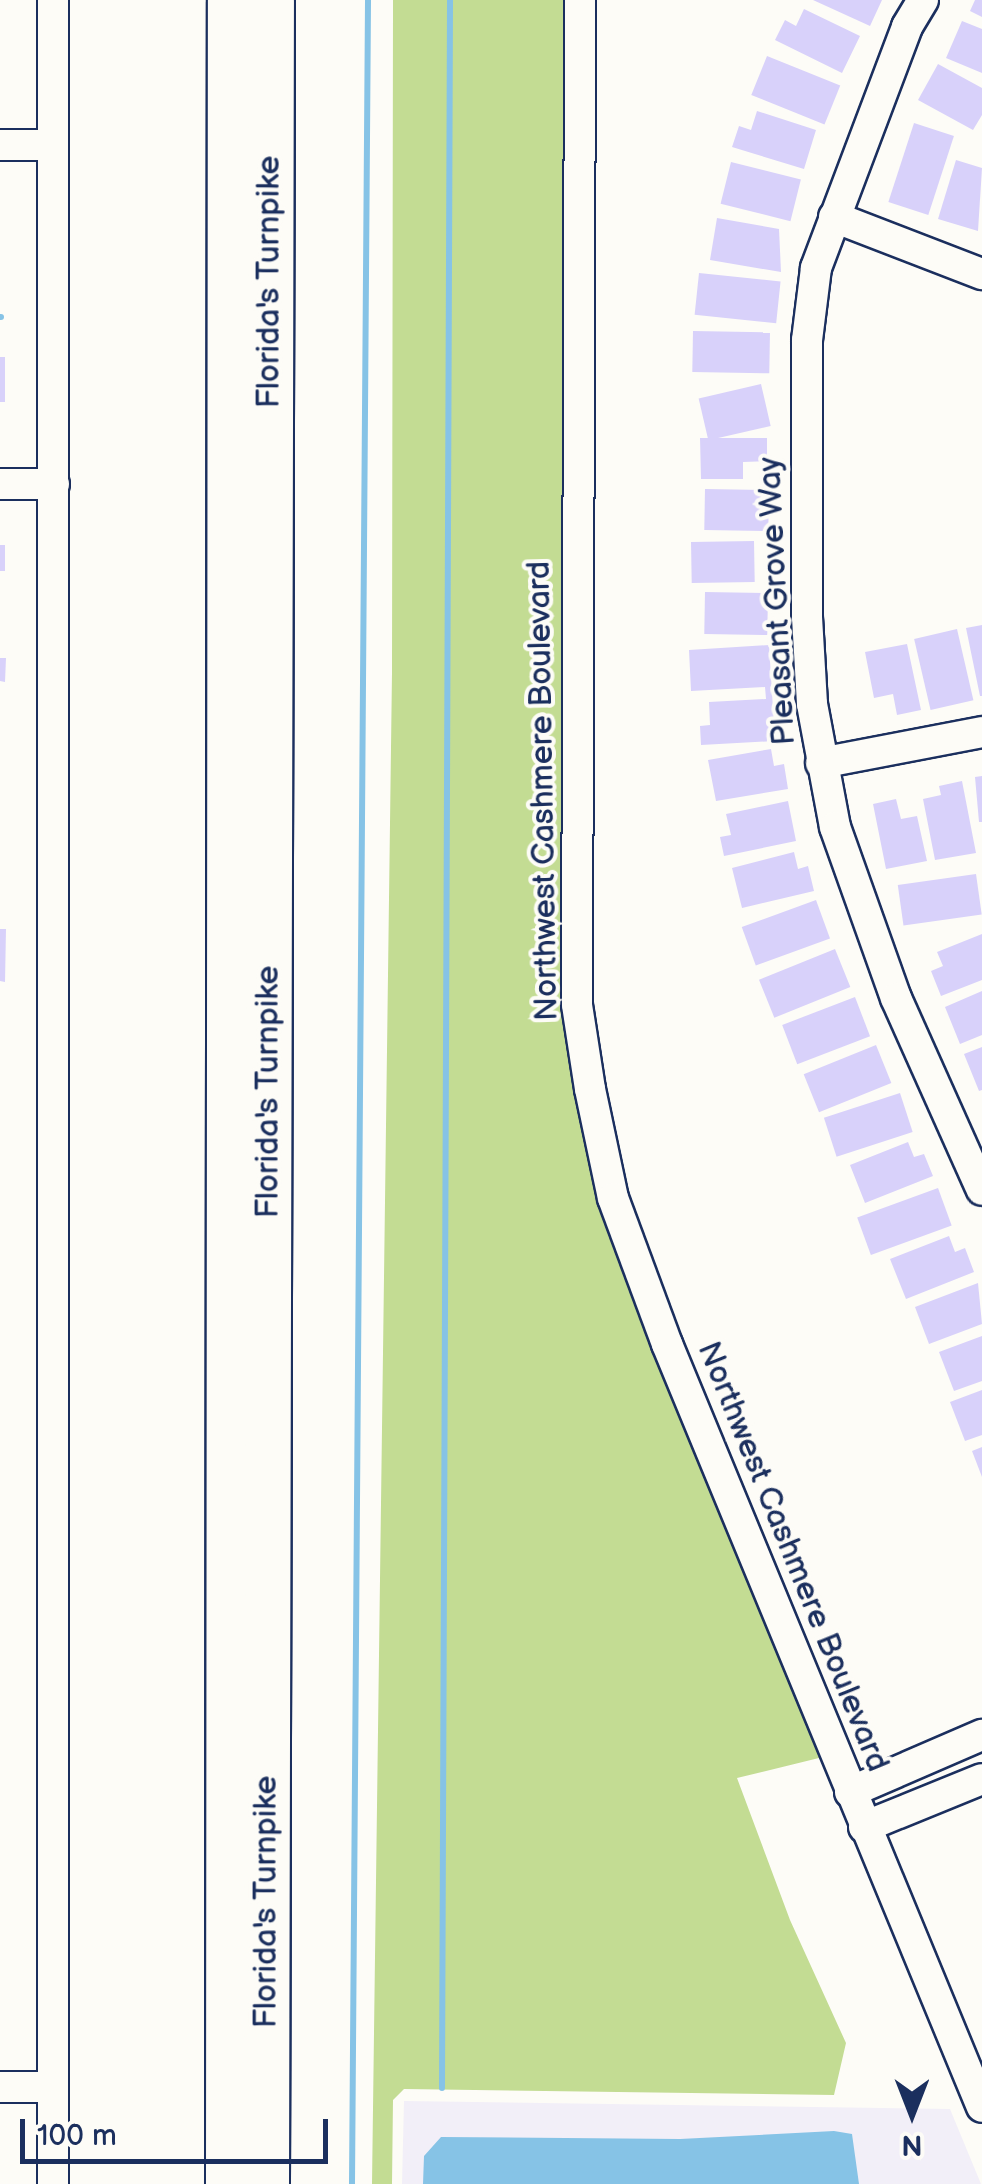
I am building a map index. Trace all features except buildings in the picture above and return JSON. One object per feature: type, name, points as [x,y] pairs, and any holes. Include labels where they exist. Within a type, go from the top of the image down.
[{"type":"highway","name":"Florida's Turnpike","points":[[230,0],[248,1769],[266,2184]]},
{"type":"highway","name":"Florida's Turnpike","points":[[228,2184],[248,1769],[271,0]]},
{"type":"street","points":[[53,0],[53,2184]]},
{"type":"street","name":"Northwest Cashmere Boulevard","points":[[580,0],[578,1005],[590,1089],[613,1198],[864,1828],[982,2107]]},
{"type":"street","name":"Pleasant Grove Way","points":[[924,0],[907,27],[816,268],[807,340],[807,616],[821,763],[856,895],[982,1190]]},
{"type":"street","points":[[0,144],[52,144]]},
{"type":"street","points":[[834,217],[982,274]]},
{"type":"street","points":[[0,484],[54,484]]},
{"type":"street","points":[[821,763],[982,732]]},
{"type":"street","points":[[850,1792],[982,1736]]},
{"type":"street","points":[[864,1828],[982,1779]]},
{"type":"street","points":[[0,2087],[53,2087]]},
{"type":"shaded area","points":[[404,2101],[950,2109],[981,2184],[402,2184]]},
{"type":"green space","points":[[393,0],[569,0],[579,1092],[823,1757],[737,1778],[790,1920],[846,2043],[834,2095],[404,2089],[393,2100],[392,2184],[372,2184],[392,672]]},
{"type":"water","points":[[834,2131],[852,2134],[859,2184],[423,2184],[424,2156],[441,2137],[680,2139]]},
{"type":"waterway","points":[[352,2184],[368,0]]},
{"type":"waterway","points":[[442,2088],[450,0]]}]
